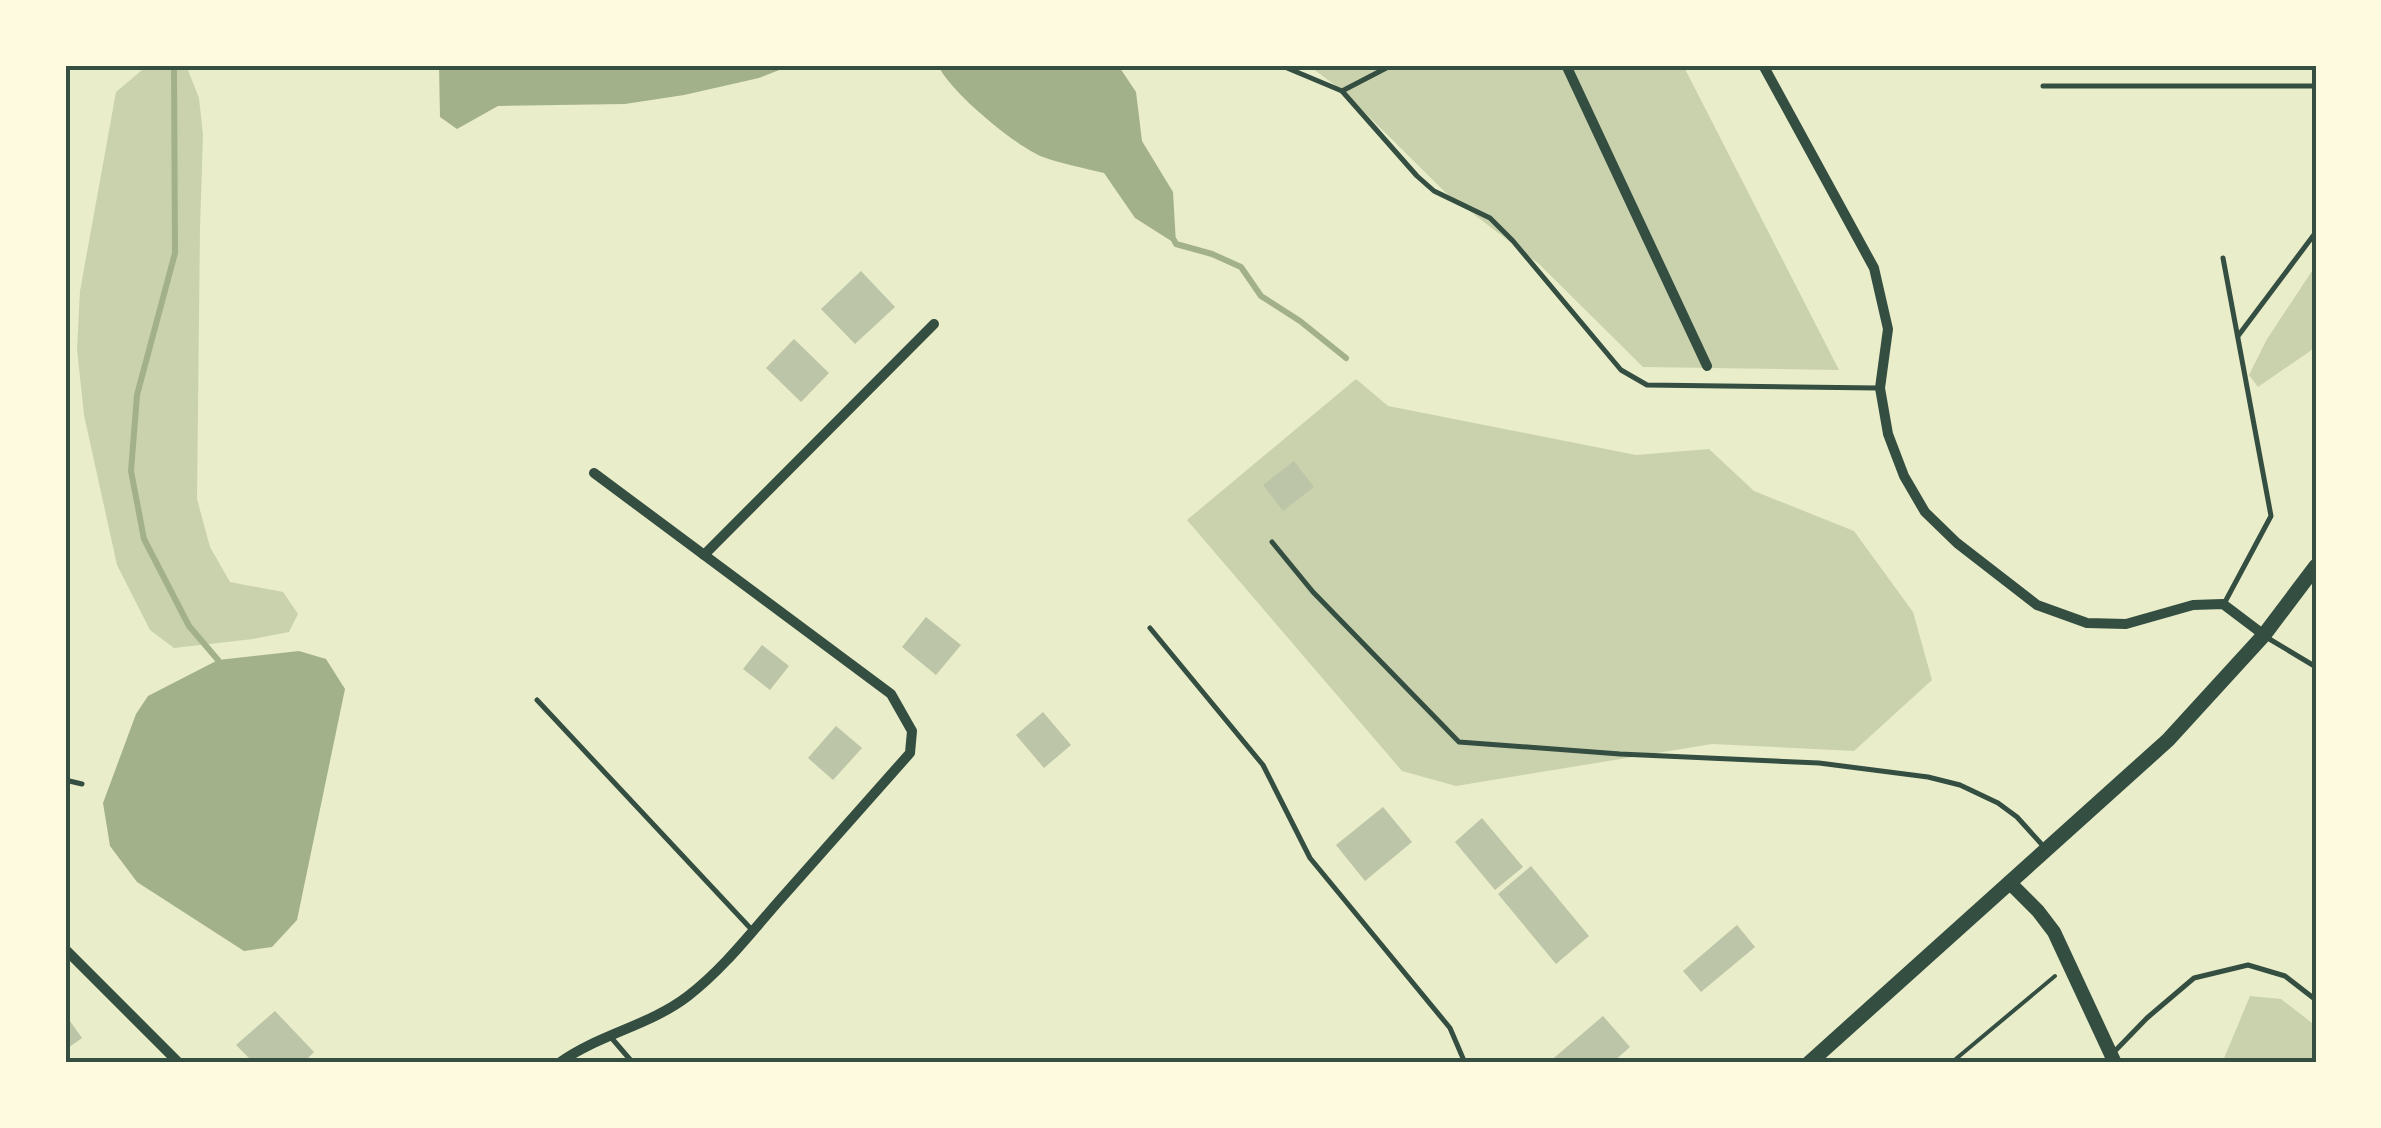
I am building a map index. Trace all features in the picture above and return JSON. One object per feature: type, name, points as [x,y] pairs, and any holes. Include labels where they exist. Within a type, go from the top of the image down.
[{"type":"main road","points":[[1809,1063],[2168,740],[2264,635],[2316,566]]},
{"type":"main road","points":[[2010,884],[2054,932],[2113,1059]]},
{"type":"street","points":[[1566,65],[1707,366]]},
{"type":"street","points":[[1763,65],[1874,268],[1888,329],[1880,388],[1888,434],[1904,476],[1925,512],[1957,543],[2038,605],[2087,623],[2126,624],[2193,605],[2223,604],[2264,635]]},
{"type":"street","points":[[704,555],[934,324]]},
{"type":"street","points":[[559,1063],[688,996],[737,949],[910,753],[912,730],[891,694],[594,473]]},
{"type":"street","points":[[65,949],[179,1063]]},
{"type":"lane","points":[[1280,65],[1342,92],[1434,191],[1490,218],[1621,370],[1647,385],[1880,388]]},
{"type":"lane","points":[[1342,92],[1392,65]]},
{"type":"lane","points":[[2043,86],[2316,86]]},
{"type":"lane","points":[[2238,336],[2316,232]]},
{"type":"lane","points":[[2223,258],[2272,516],[2223,604]]},
{"type":"lane","points":[[1272,542],[1313,592],[1459,742],[1818,763],[1928,777],[1998,803],[2017,817],[2047,850]]},
{"type":"lane","points":[[1150,628],[1263,765],[1310,858],[1450,1028],[1465,1063]]},
{"type":"lane","points":[[2264,635],[2316,667]]},
{"type":"lane","points":[[537,700],[753,931]]},
{"type":"lane","points":[[65,780],[82,784]]},
{"type":"lane","points":[[2113,1059],[2148,1018],[2194,978],[2248,965],[2285,976],[2316,1000]]},
{"type":"lane","points":[[609,1035],[634,1063]]},
{"type":"path","points":[[1951,1063],[2069,964]]},
{"type":"shaded area","points":[[148,65],[186,65],[199,98],[203,135],[197,499],[210,547],[230,582],[283,592],[298,614],[289,632],[174,648],[150,630],[117,565],[84,415],[77,349],[80,291],[116,92]]},
{"type":"shaded area","points":[[439,65],[792,65],[759,78],[625,104],[498,106],[457,129],[440,117]]},
{"type":"shaded area","points":[[938,65],[1118,65],[1136,92],[1142,141],[1173,192],[1176,244],[1135,218],[1104,173],[1043,157],[1000,130],[955,89]]},
{"type":"shaded area","points":[[1308,65],[1683,65],[1839,370],[1643,367],[1539,264],[1446,193],[1344,92]]},
{"type":"shaded area","points":[[2316,265],[2316,347],[2258,387],[2249,375],[2267,339]]},
{"type":"shaded area","points":[[1356,379],[1388,406],[1636,455],[1709,449],[1754,491],[1854,531],[1913,612],[1932,680],[1854,751],[1712,744],[1456,786],[1402,771],[1187,520]]},
{"type":"shaded area","points":[[299,651],[326,659],[345,689],[297,920],[272,947],[244,951],[137,882],[110,846],[103,803],[136,714],[148,696],[218,660]]},
{"type":"shaded area","points":[[2250,996],[2281,999],[2316,1026],[2316,1063],[2222,1063]]},
{"type":"building","points":[[861,271],[895,307],[855,344],[821,309]]},
{"type":"building","points":[[794,339],[829,373],[801,402],[766,368]]},
{"type":"building","points":[[1294,461],[1314,487],[1283,511],[1263,485]]},
{"type":"building","points":[[926,617],[961,645],[936,675],[902,647]]},
{"type":"building","points":[[762,645],[789,666],[770,690],[743,669]]},
{"type":"building","points":[[1043,712],[1071,745],[1044,768],[1016,735]]},
{"type":"building","points":[[836,726],[862,748],[833,780],[808,758]]},
{"type":"building","points":[[1383,807],[1412,842],[1365,881],[1336,845]]},
{"type":"building","points":[[1482,818],[1523,867],[1495,890],[1455,842]]},
{"type":"building","points":[[1531,866],[1589,936],[1556,964],[1498,894]]},
{"type":"building","points":[[1737,925],[1755,947],[1701,992],[1683,971]]},
{"type":"building","points":[[275,1011],[314,1052],[303,1063],[254,1063],[236,1045]]},
{"type":"building","points":[[65,1014],[82,1038],[65,1050]]},
{"type":"building","points":[[1603,1016],[1630,1047],[1612,1063],[1548,1063]]},
{"type":"waterway","points":[[174,65],[175,253],[137,395],[131,471],[144,539],[189,626],[218,660]]},
{"type":"waterway","points":[[1174,240],[1241,267],[1261,296],[1346,358]]}]
